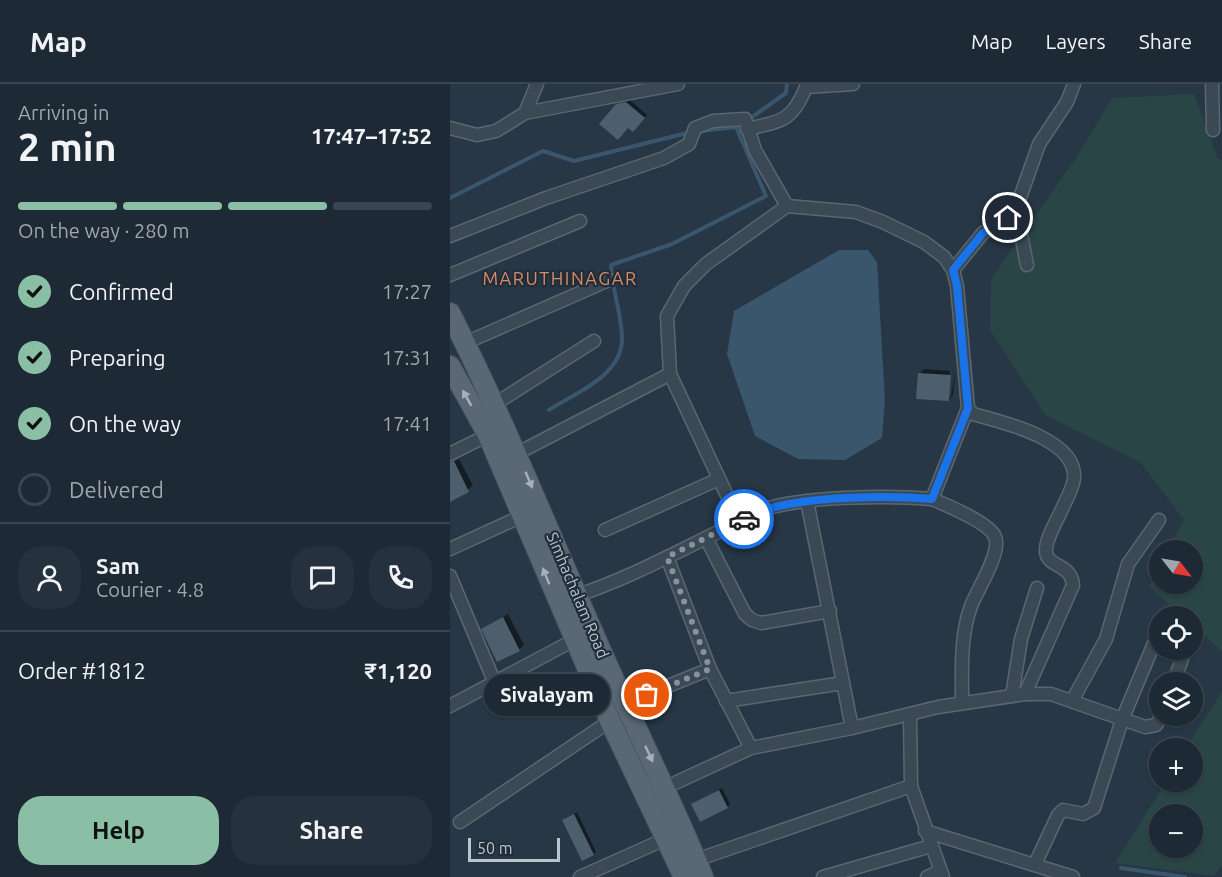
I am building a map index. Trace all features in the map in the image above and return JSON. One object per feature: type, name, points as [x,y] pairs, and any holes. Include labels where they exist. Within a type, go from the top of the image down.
[{"type":"main road","name":"Simhachalam Road","points":[[450,313],[506,426],[577,595],[700,868]]},
{"type":"main road","points":[[451,371],[488,435],[557,602],[684,877]]},
{"type":"street","points":[[525,113],[537,84]]},
{"type":"street","points":[[450,128],[477,135],[496,131],[525,113],[619,90],[678,84]]},
{"type":"street","points":[[450,236],[546,198],[664,158],[691,138],[695,128],[713,122],[746,124],[782,121],[794,113],[807,87],[853,84]]},
{"type":"street","points":[[953,270],[983,233],[1008,218],[1016,209],[1039,144],[1067,102],[1074,84]]},
{"type":"street","points":[[1212,84],[1214,130]]},
{"type":"street","points":[[746,124],[766,172],[787,206]]},
{"type":"street","points":[[740,521],[670,374],[667,316],[694,275],[720,252],[787,206],[856,212],[883,222],[924,242],[944,256],[953,270],[957,286],[968,408],[932,499]]},
{"type":"street","points":[[1016,209],[1027,265]]},
{"type":"street","points":[[450,275],[580,221]]},
{"type":"street","points":[[465,343],[609,280]]},
{"type":"street","points":[[495,404],[594,341]]},
{"type":"street","points":[[518,453],[670,374]]},
{"type":"street","points":[[968,408],[973,414],[1031,431],[1045,439],[1070,461],[1073,471],[1072,487],[1047,542],[1046,553],[1050,561],[1067,570],[1072,576],[1073,585],[1018,695]]},
{"type":"street","points":[[450,454],[506,426]]},
{"type":"street","points":[[605,530],[719,478]]},
{"type":"street","points":[[557,602],[667,557],[772,507],[807,501],[932,499],[949,506],[991,531],[996,539],[995,551],[971,606],[964,633],[962,702]]},
{"type":"street","points":[[807,501],[852,728]]},
{"type":"street","points":[[450,549],[522,516]]},
{"type":"street","points":[[1072,701],[1106,639],[1128,564],[1159,520]]},
{"type":"street","points":[[706,538],[745,614],[752,620],[761,623],[830,610]]},
{"type":"street","points":[[667,557],[710,669],[751,748]]},
{"type":"street","points":[[450,576],[494,681]]},
{"type":"street","points":[[1018,695],[1021,639],[1036,588]]},
{"type":"street","points":[[450,706],[574,639]]},
{"type":"street","points":[[1035,864],[1058,815],[1063,810],[1083,814],[1089,813],[1094,808],[1122,720],[1149,655]]},
{"type":"street","points":[[626,703],[710,669]]},
{"type":"street","points":[[726,701],[843,683]]},
{"type":"street","points":[[664,788],[751,748],[852,728],[962,702],[1018,695],[1051,694],[1122,720],[1145,727],[1150,726]]},
{"type":"street","points":[[910,714],[910,786],[942,874],[927,877]]},
{"type":"street","points":[[460,822],[610,721]]},
{"type":"street","points":[[700,868],[910,786]]},
{"type":"street","points":[[580,877],[685,831]]},
{"type":"street","points":[[925,831],[1072,877]]},
{"type":"street","points":[[823,877],[931,846]]},
{"type":"green space","points":[[1194,94],[1218,159],[1222,160],[1222,652],[1203,634],[1203,606],[1171,606],[1158,594],[1203,594],[1203,540],[1173,540],[1184,520],[1140,462],[1046,416],[990,330],[991,279],[1076,158],[1112,98]]},
{"type":"green space","points":[[1222,692],[1222,865],[1214,876],[1115,863],[1149,809],[1149,858],[1203,858],[1203,804],[1152,804],[1160,792],[1203,792],[1203,738],[1192,738],[1200,726],[1203,726],[1203,722]]},
{"type":"water","points":[[839,250],[868,250],[877,262],[885,401],[882,438],[845,460],[798,459],[755,436],[727,354],[734,311]]},
{"type":"building","points":[[626,102],[645,118],[633,132],[628,128],[618,140],[599,124],[616,104]]},
{"type":"building","points":[[918,373],[951,375],[949,401],[916,399]]},
{"type":"building","points":[[454,461],[469,492],[450,502],[450,462]]},
{"type":"building","points":[[503,617],[520,651],[497,662],[481,629]]},
{"type":"building","points":[[719,790],[728,808],[700,822],[691,804]]},
{"type":"building","points":[[574,814],[594,855],[582,861],[562,820]]},
{"type":"waterway","points":[[748,120],[786,93],[787,84]]},
{"type":"waterway","points":[[549,410],[595,382],[606,373],[620,352],[622,330],[611,265],[672,244],[766,196],[736,127],[742,123]]},
{"type":"waterway","points":[[701,131],[736,127]]},
{"type":"waterway","points":[[450,198],[543,151],[574,161],[691,132]]},
{"type":"waterway","points":[[1121,868],[1185,877]]},
{"type":"way so far","points":[[647,695],[710,669],[667,557],[744,519]]},
{"type":"place","name":"Sivalayam","points":[[647,695]]},
{"type":"district","name":"MARUTHINAGAR","points":[[560,278]]},
{"type":"route","points":[[744,519],[757,511],[807,501],[932,499],[968,408],[957,286],[953,270],[983,233],[1008,218]]}]
